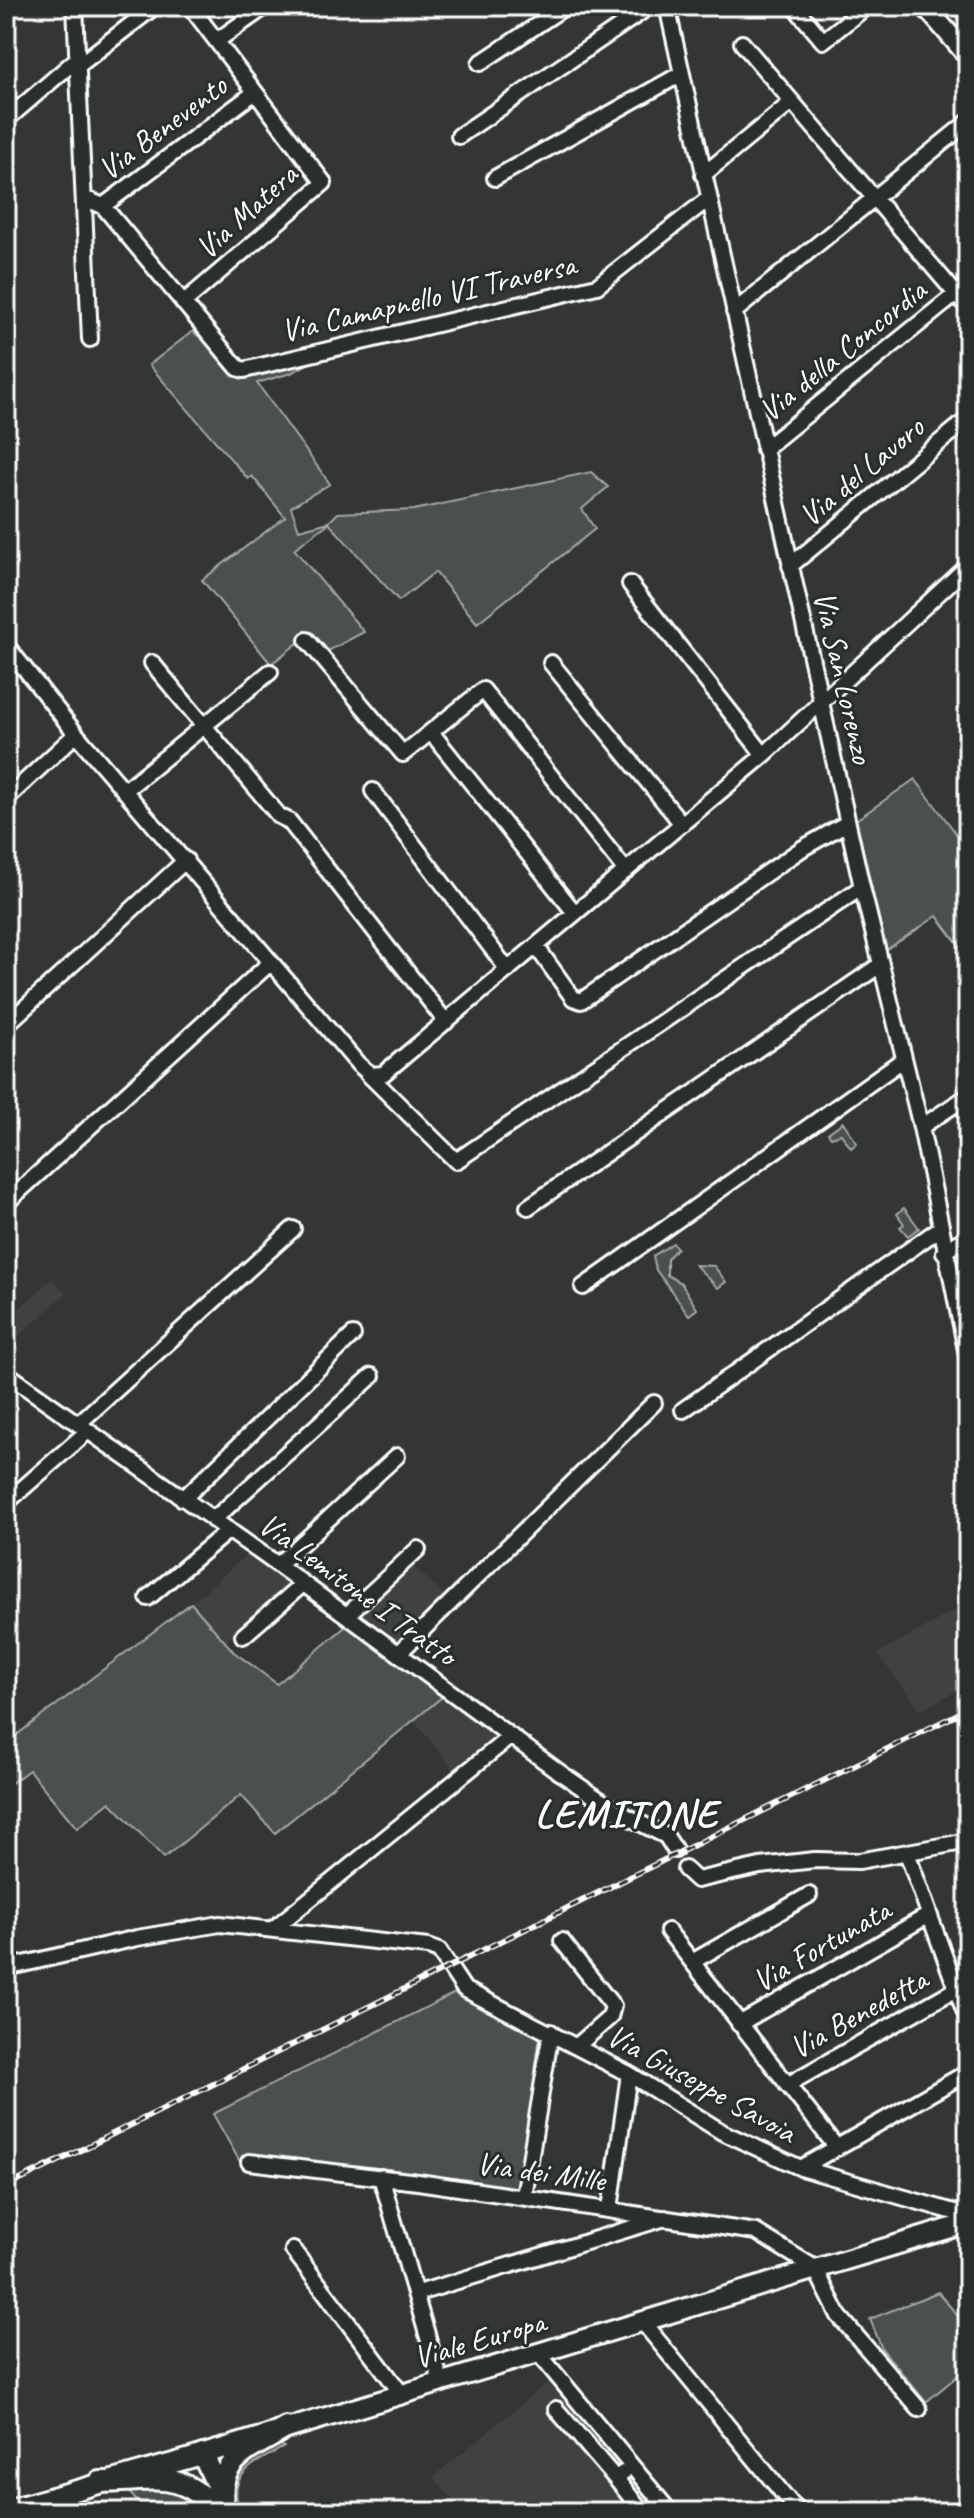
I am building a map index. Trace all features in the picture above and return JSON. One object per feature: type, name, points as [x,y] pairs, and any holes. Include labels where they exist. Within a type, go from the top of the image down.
[{"type":"highway","points":[[211,2492],[232,2462],[286,2428]]},
{"type":"highway","points":[[197,2456],[221,2512]]},
{"type":"highway","points":[[100,2482],[170,2480],[211,2492]]},
{"type":"main road","points":[[936,9],[968,56]]},
{"type":"main road","name":"Viale Europa","points":[[6,2510],[539,2354],[641,2320],[968,2223]]},
{"type":"street","points":[[75,6],[90,339]]},
{"type":"street","points":[[6,120],[78,61],[155,6]]},
{"type":"street","name":"Via Matera","points":[[183,303],[324,183],[190,6]]},
{"type":"street","points":[[218,40],[266,6]]},
{"type":"street","points":[[480,63],[566,6]]},
{"type":"street","points":[[459,136],[650,6]]},
{"type":"street","name":"Via San Lorenzo","points":[[667,6],[847,823],[921,1127],[939,1229],[968,1360]]},
{"type":"street","points":[[794,6],[823,41],[867,6]]},
{"type":"street","points":[[742,43],[968,308]]},
{"type":"street","points":[[495,178],[681,74]]},
{"type":"street","name":"Via Benevento","points":[[103,206],[254,93]]},
{"type":"street","points":[[703,175],[792,102]]},
{"type":"street","points":[[734,312],[968,122]]},
{"type":"street","points":[[84,198],[103,206],[183,303]]},
{"type":"street","name":"Via Camapnello VI Traversa","points":[[183,303],[238,368],[244,370],[597,286],[708,199]]},
{"type":"street","name":"Via della Concordia","points":[[764,449],[956,294]]},
{"type":"street","name":"Via del Lavoro","points":[[790,566],[968,419]]},
{"type":"street","points":[[358,1064],[371,1075],[383,1074],[764,755],[968,566]]},
{"type":"street","points":[[630,584],[764,755]]},
{"type":"street","points":[[307,640],[403,754],[483,690],[626,871]]},
{"type":"street","points":[[6,645],[76,734],[358,1064],[456,1161],[862,887]]},
{"type":"street","points":[[152,663],[279,816],[289,821],[446,1022]]},
{"type":"street","points":[[551,663],[682,824]]},
{"type":"street","points":[[124,791],[270,672]]},
{"type":"street","points":[[431,732],[575,913]]},
{"type":"street","points":[[6,799],[76,734]]},
{"type":"street","points":[[373,791],[508,970]]},
{"type":"street","points":[[536,946],[573,998],[581,1001],[803,848],[847,823]]},
{"type":"street","points":[[6,1025],[186,860]]},
{"type":"street","points":[[6,1203],[271,962]]},
{"type":"street","points":[[528,1207],[880,965]]},
{"type":"street","points":[[583,1287],[904,1059]]},
{"type":"street","points":[[921,1127],[968,1096]]},
{"type":"street","points":[[6,1503],[293,1229]]},
{"type":"street","points":[[683,1410],[939,1229]]},
{"type":"street","points":[[944,1252],[968,1236]]},
{"type":"street","points":[[183,1499],[353,1335]]},
{"type":"street","points":[[213,1520],[372,1376]]},
{"type":"street","name":"Via Lemitone I Tratto","points":[[9,1381],[83,1428],[229,1530],[616,1811],[666,1836],[675,1850]]},
{"type":"street","points":[[399,1653],[654,1403]]},
{"type":"street","points":[[278,1565],[397,1456]]},
{"type":"street","points":[[148,1598],[229,1530]]},
{"type":"street","points":[[347,1615],[418,1549]]},
{"type":"street","points":[[243,1636],[303,1584]]},
{"type":"street","points":[[6,1968],[203,1925],[273,1929],[511,1736]]},
{"type":"street","points":[[685,1869],[697,1880],[760,1866],[859,1861],[968,1841]]},
{"type":"street","points":[[907,1853],[968,2021]]},
{"type":"street","points":[[692,1962],[809,1895]]},
{"type":"street","name":"Via Fortunata","points":[[739,2024],[929,1915]]},
{"type":"street","name":"Via Giuseppe Savoia","points":[[273,1929],[428,1947],[439,1951],[464,1989],[629,2074],[711,2126],[801,2168],[968,2216]]},
{"type":"street","points":[[668,1931],[837,2148]]},
{"type":"street","points":[[562,1941],[613,2006],[610,2017],[577,2046]]},
{"type":"street","name":"Via Benedetta","points":[[787,2085],[956,1989]]},
{"type":"street","points":[[524,2197],[551,2032]]},
{"type":"street","points":[[801,2168],[968,2072]]},
{"type":"street","points":[[610,2209],[629,2074]]},
{"type":"street","name":"Via dei Mille","points":[[249,2162],[381,2177],[756,2232],[815,2268]]},
{"type":"street","points":[[381,2177],[441,2382]]},
{"type":"street","points":[[415,2294],[669,2217]]},
{"type":"street","points":[[293,2250],[401,2393]]},
{"type":"street","points":[[815,2268],[839,2316],[919,2409]]},
{"type":"street","points":[[641,2320],[798,2512]]},
{"type":"street","points":[[539,2354],[670,2512]]},
{"type":"street","points":[[556,2409],[643,2512]]},
{"type":"street","points":[[616,2479],[633,2466]]},
{"type":"shaded area","points":[[210,328],[248,375],[313,361],[291,373],[257,383],[330,484],[291,507],[299,530],[329,522],[338,513],[414,510],[591,472],[608,487],[582,509],[595,529],[477,623],[435,572],[399,601],[329,523],[294,549],[364,632],[328,651],[312,632],[271,664],[202,580],[285,517],[252,476],[248,479],[149,365],[193,331],[199,337]]},
{"type":"shaded area","points":[[915,779],[968,849],[968,957],[937,916],[886,950],[856,820]]},
{"type":"shaded area","points":[[843,1122],[857,1143],[851,1148],[841,1134],[831,1137],[828,1133]]},
{"type":"shaded area","points":[[904,1208],[919,1228],[908,1236],[900,1227],[904,1224],[897,1214]]},
{"type":"shaded area","points":[[673,1243],[677,1248],[667,1259],[667,1275],[681,1283],[697,1309],[689,1315],[656,1270],[653,1256]]},
{"type":"shaded area","points":[[695,1265],[714,1266],[726,1282],[718,1288]]},
{"type":"shaded area","points":[[52,1279],[66,1293],[6,1348],[6,1320]]},
{"type":"shaded area","points":[[251,1551],[296,1583],[225,1642],[191,1603]]},
{"type":"shaded area","points":[[409,1563],[450,1599],[402,1646],[360,1615]]},
{"type":"shaded area","points":[[191,1603],[234,1652],[277,1684],[351,1622],[447,1693],[275,1833],[241,1795],[164,1858],[110,1802],[77,1828],[29,1770],[6,1787],[6,1743]]},
{"type":"shaded area","points":[[968,1603],[968,1685],[921,1710],[877,1654]]},
{"type":"shaded area","points":[[447,1693],[501,1733],[455,1771],[414,1720]]},
{"type":"shaded area","points":[[459,1991],[540,2036],[519,2189],[239,2160],[213,2114]]},
{"type":"shaded area","points":[[938,2292],[968,2328],[968,2367],[926,2402],[882,2349],[870,2319]]},
{"type":"shaded area","points":[[552,2379],[661,2512],[463,2512],[433,2477]]},
{"type":"shaded area","points":[[280,2443],[284,2447],[253,2465],[239,2479],[236,2488],[241,2512],[229,2512],[227,2480],[245,2458]]},
{"type":"shaded area","points":[[176,2486],[212,2512],[146,2512],[129,2492]]},
{"type":"shaded area","points":[[107,2498],[115,2506],[135,2499],[146,2512],[60,2512]]},
{"type":"railway","points":[[6,2187],[968,1709]]},
{"type":"district","name":"LEMITONE","points":[[627,1813]]}]
